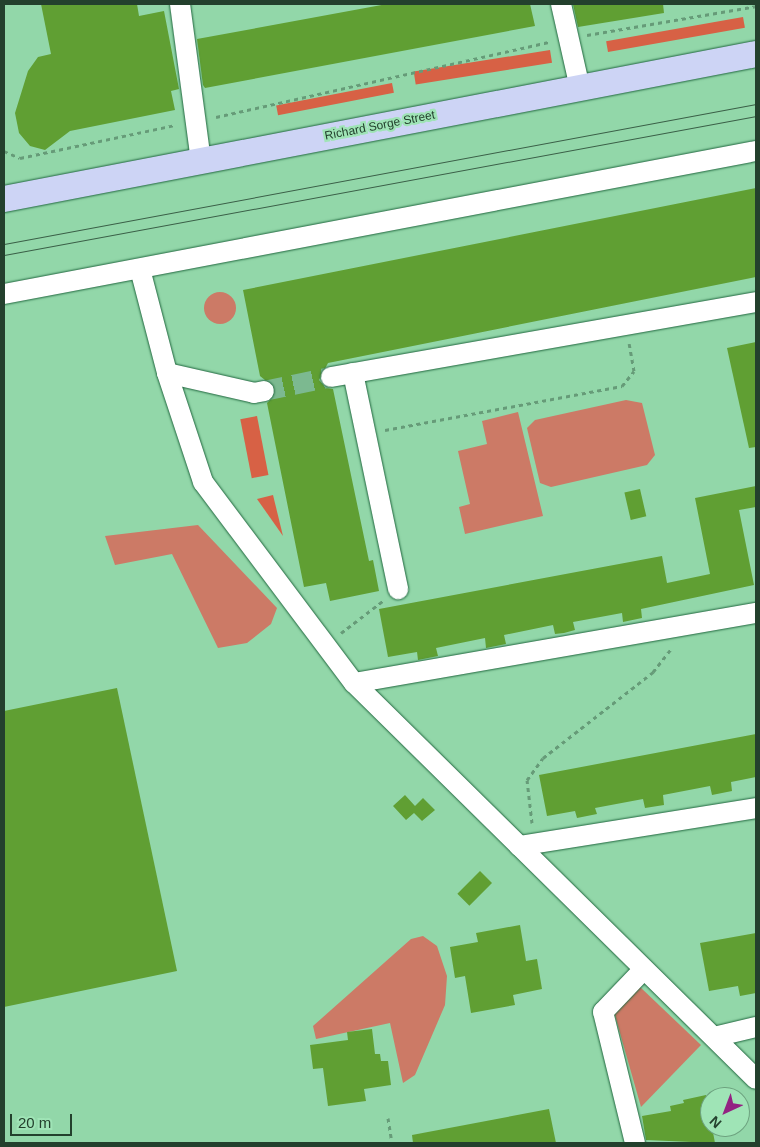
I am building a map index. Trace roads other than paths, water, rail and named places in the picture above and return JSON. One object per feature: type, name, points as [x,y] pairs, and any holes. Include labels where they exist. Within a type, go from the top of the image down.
[{"type":"main road","name":"Richard Sorge Street","points":[[4,199],[756,54]]},
{"type":"street","points":[[197,4],[178,6],[201,161]]},
{"type":"street","points":[[561,4],[567,38],[580,88]]},
{"type":"street","points":[[4,294],[756,151]]},
{"type":"street","points":[[140,269],[167,373],[203,482],[354,683],[527,845],[644,969],[756,1079]]},
{"type":"street","points":[[331,377],[756,302]]},
{"type":"street","points":[[167,373],[254,393],[264,391]]},
{"type":"street","points":[[353,373],[398,589]]},
{"type":"street","points":[[354,683],[756,612]]},
{"type":"street","points":[[527,845],[756,808]]},
{"type":"street","points":[[635,1143],[603,1012],[644,969]]},
{"type":"street","points":[[714,1037],[756,1027]]},
{"type":"tunnel","points":[[264,391],[331,377]]},
{"type":"tram line","points":[[4,244],[756,104]]},
{"type":"tram line","points":[[4,255],[756,116]]}]
